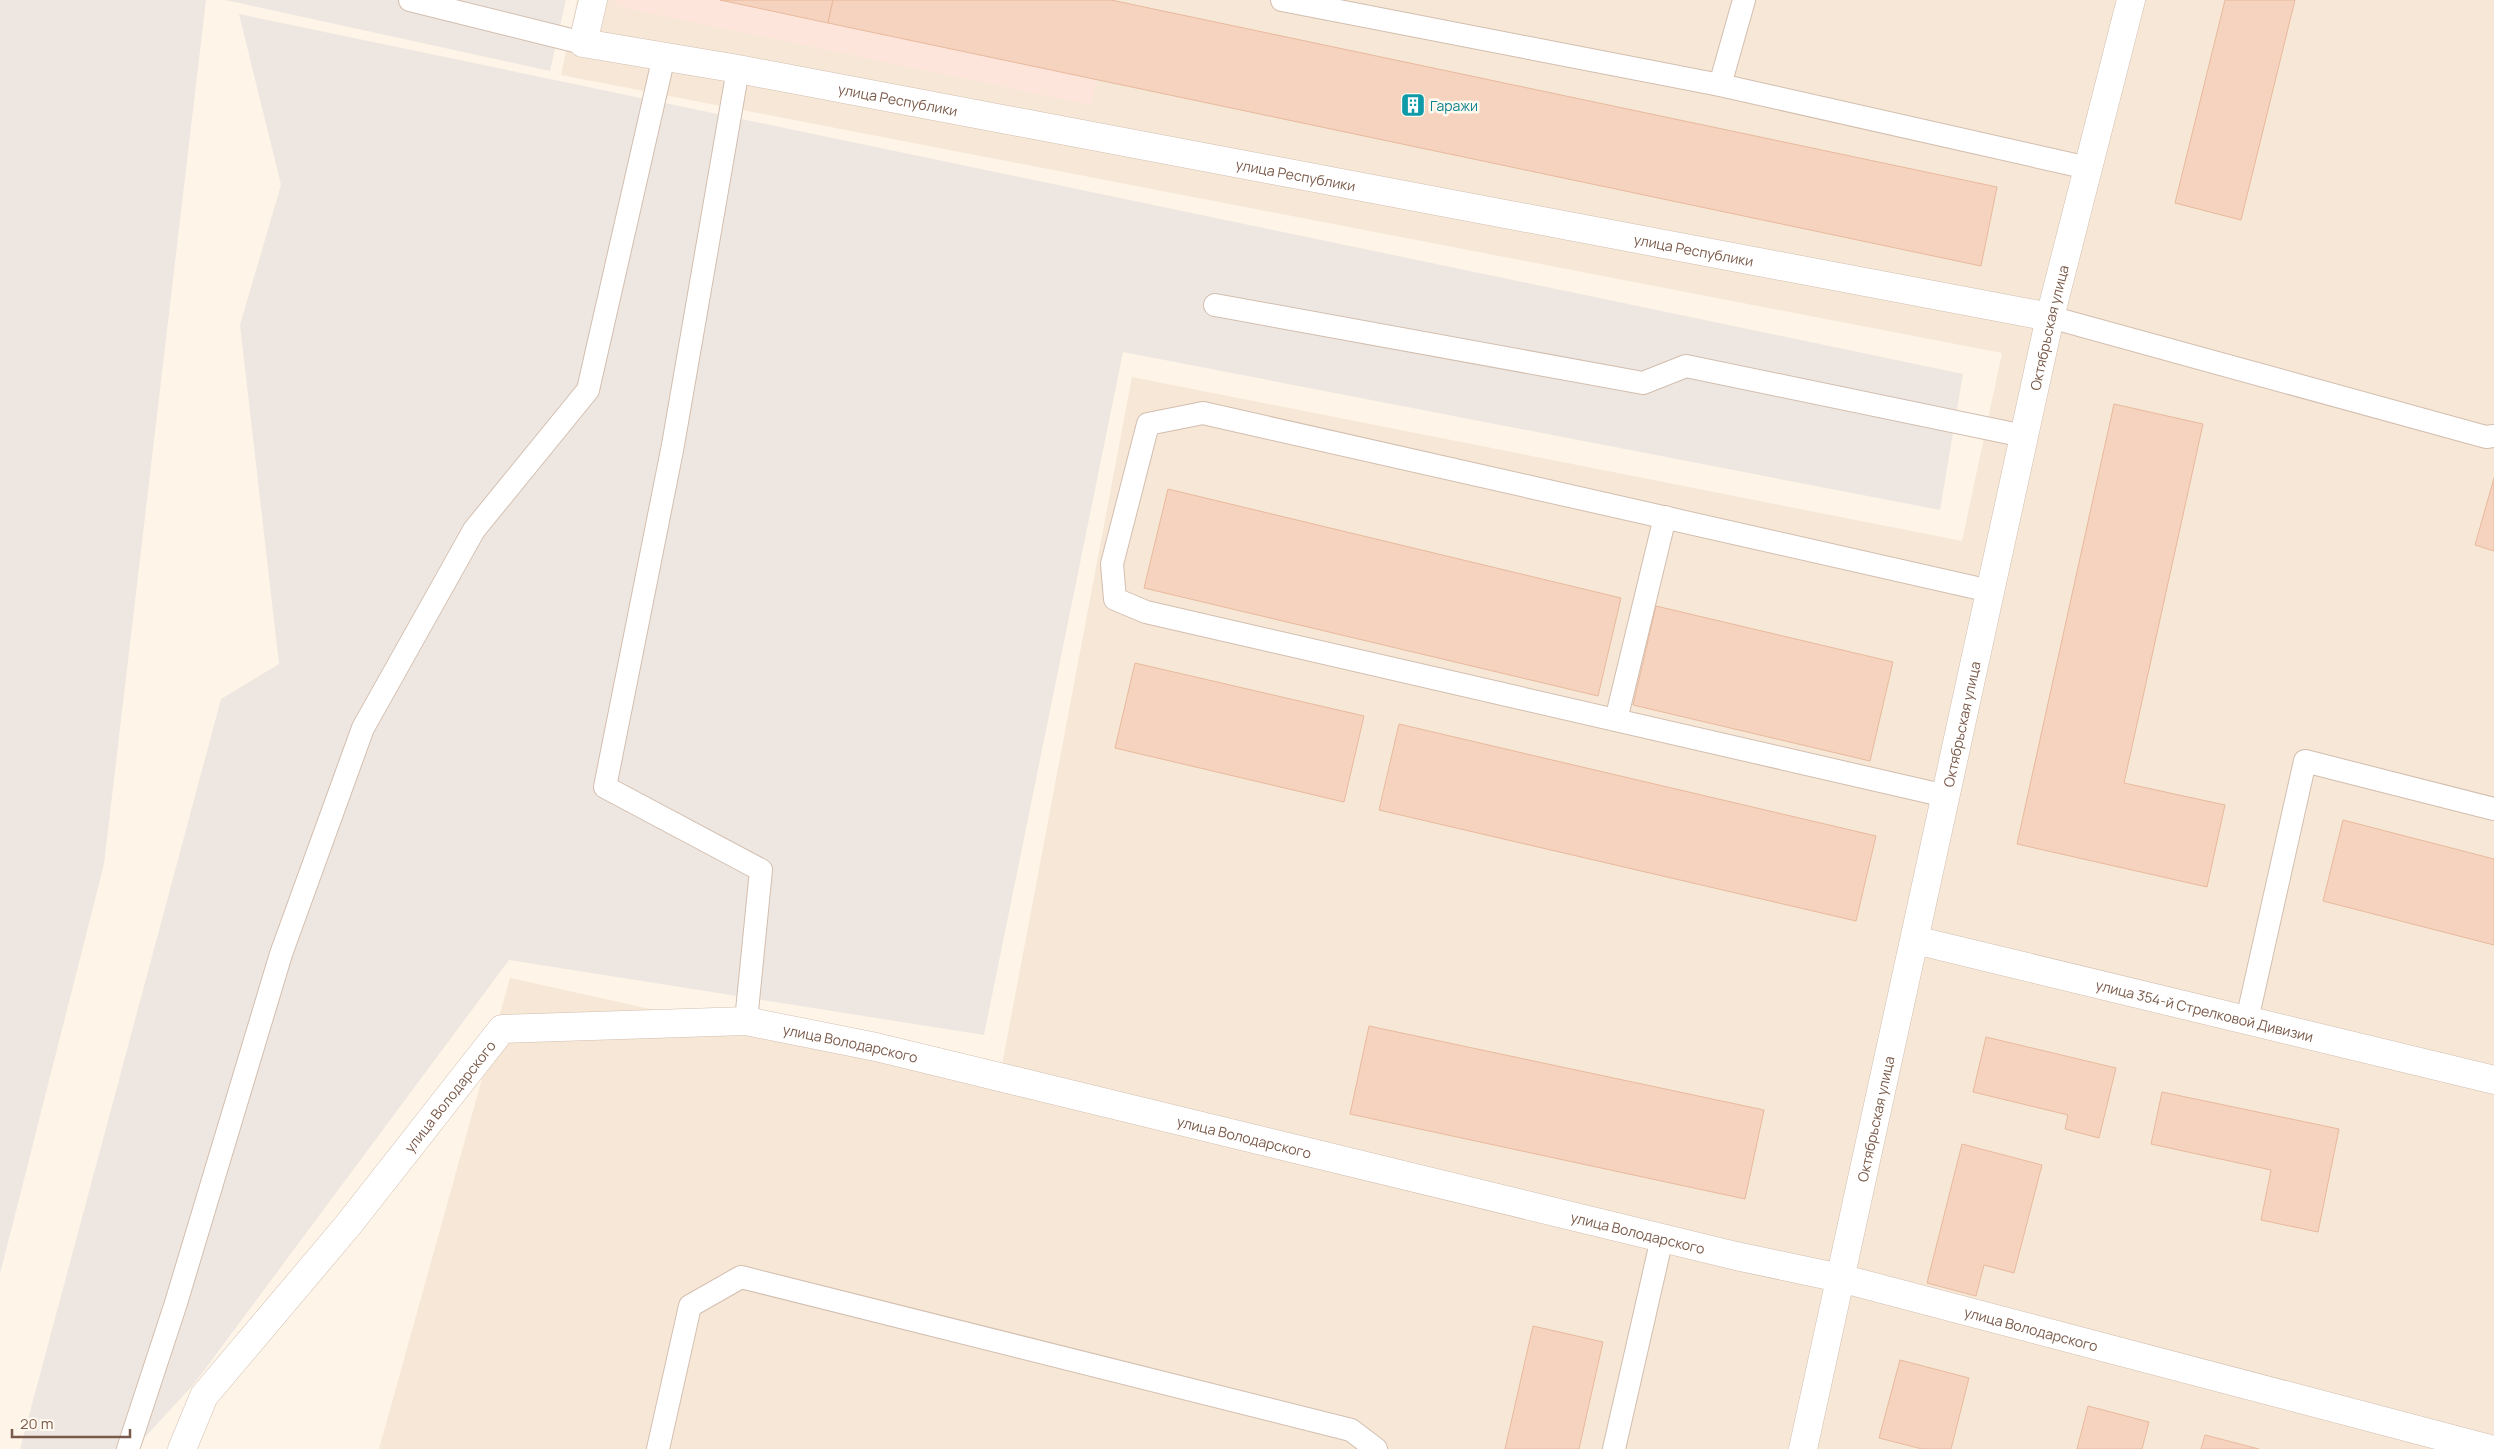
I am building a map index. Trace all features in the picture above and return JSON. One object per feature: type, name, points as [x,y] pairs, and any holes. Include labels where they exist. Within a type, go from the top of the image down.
[{"type":"street","points":[[583,43],[593,0]]},
{"type":"street","name":"Октябрьская улица","points":[[1803,1449],[2050,317],[2132,0]]},
{"type":"street","name":"улица Республики","points":[[583,43],[738,69],[2050,317]]},
{"type":"street","name":"улица 354-й Стрелковой Дивизии","points":[[1915,940],[2494,1080]]},
{"type":"street","name":"улица Володарского","points":[[182,1449],[204,1396],[349,1224],[502,1029],[746,1021],[876,1047],[1662,1238],[1840,1278],[2490,1449]]},
{"type":"lane","points":[[410,0],[583,43]]},
{"type":"lane","points":[[1282,0],[1720,85],[2088,168]]},
{"type":"lane","points":[[1720,85],[1744,0]]},
{"type":"lane","points":[[128,1449],[176,1304],[281,954],[363,728],[474,530],[588,390],[664,56]]},
{"type":"lane","points":[[738,69],[673,445],[605,787],[761,870],[746,1021]]},
{"type":"lane","points":[[1215,305],[1643,383],[1686,366],[2024,436]]},
{"type":"lane","points":[[2050,317],[2486,437],[2494,436]]},
{"type":"lane","points":[[1946,796],[1146,612],[1115,599],[1112,564],[1148,424],[1203,413],[1990,591]]},
{"type":"lane","points":[[1616,720],[1665,517]]},
{"type":"lane","points":[[2247,1020],[2305,761],[2494,809]]},
{"type":"lane","points":[[1614,1449],[1662,1238]]},
{"type":"lane","points":[[658,1449],[690,1306],[741,1277],[1352,1430],[1376,1449]]},
{"type":"shaded area","points":[[0,0],[206,0],[104,864],[0,1274]]},
{"type":"shaded area","points":[[225,0],[566,0],[550,71]]},
{"type":"shaded area","points":[[577,0],[2494,0],[2494,1449],[379,1449],[510,978],[998,1086],[1132,377],[1962,541],[2002,353],[561,75]]},
{"type":"shaded area","points":[[616,0],[1113,0],[1091,105],[615,6]]},
{"type":"shaded area","points":[[239,14],[1963,374],[1940,510],[1123,352],[984,1035],[509,960],[194,1384],[134,1449],[20,1449],[221,699],[279,664],[240,325],[281,185]]},
{"type":"building","points":[[720,0],[833,0],[828,23]]},
{"type":"building","name":"Гаражи","points":[[833,0],[1111,0],[1997,187],[1981,266],[828,23]]},
{"type":"building","points":[[2225,0],[2295,0],[2241,220],[2175,203]]},
{"type":"building","points":[[2114,404],[2203,424],[2124,783],[2225,805],[2207,887],[2017,844]]},
{"type":"building","points":[[2494,478],[2494,551],[2475,545]]},
{"type":"building","points":[[1168,489],[1621,598],[1598,696],[1144,588]]},
{"type":"building","points":[[1656,606],[1893,662],[1870,761],[1633,705]]},
{"type":"building","points":[[1135,663],[1364,716],[1344,802],[1115,748]]},
{"type":"building","points":[[1399,724],[1876,836],[1856,921],[1379,810]]},
{"type":"building","points":[[2343,820],[2494,859],[2494,945],[2323,901]]},
{"type":"building","points":[[1369,1026],[1764,1110],[1745,1199],[1350,1114]]},
{"type":"building","points":[[1986,1037],[2116,1068],[2099,1138],[2065,1129],[2068,1115],[1973,1092]]},
{"type":"building","points":[[2162,1092],[2339,1129],[2318,1232],[2261,1220],[2271,1170],[2151,1144]]},
{"type":"building","points":[[1962,1144],[2042,1165],[2014,1273],[1984,1265],[1976,1296],[1927,1283]]},
{"type":"building","points":[[1533,1326],[1603,1342],[1579,1449],[1505,1449]]},
{"type":"building","points":[[1900,1360],[1969,1378],[1951,1449],[1922,1449],[1879,1438]]},
{"type":"building","points":[[2088,1406],[2149,1422],[2142,1449],[2077,1449]]},
{"type":"building","points":[[2205,1435],[2259,1449],[2201,1449]]},
{"type":"place","name":"Гаражи","points":[[1413,105]]}]
